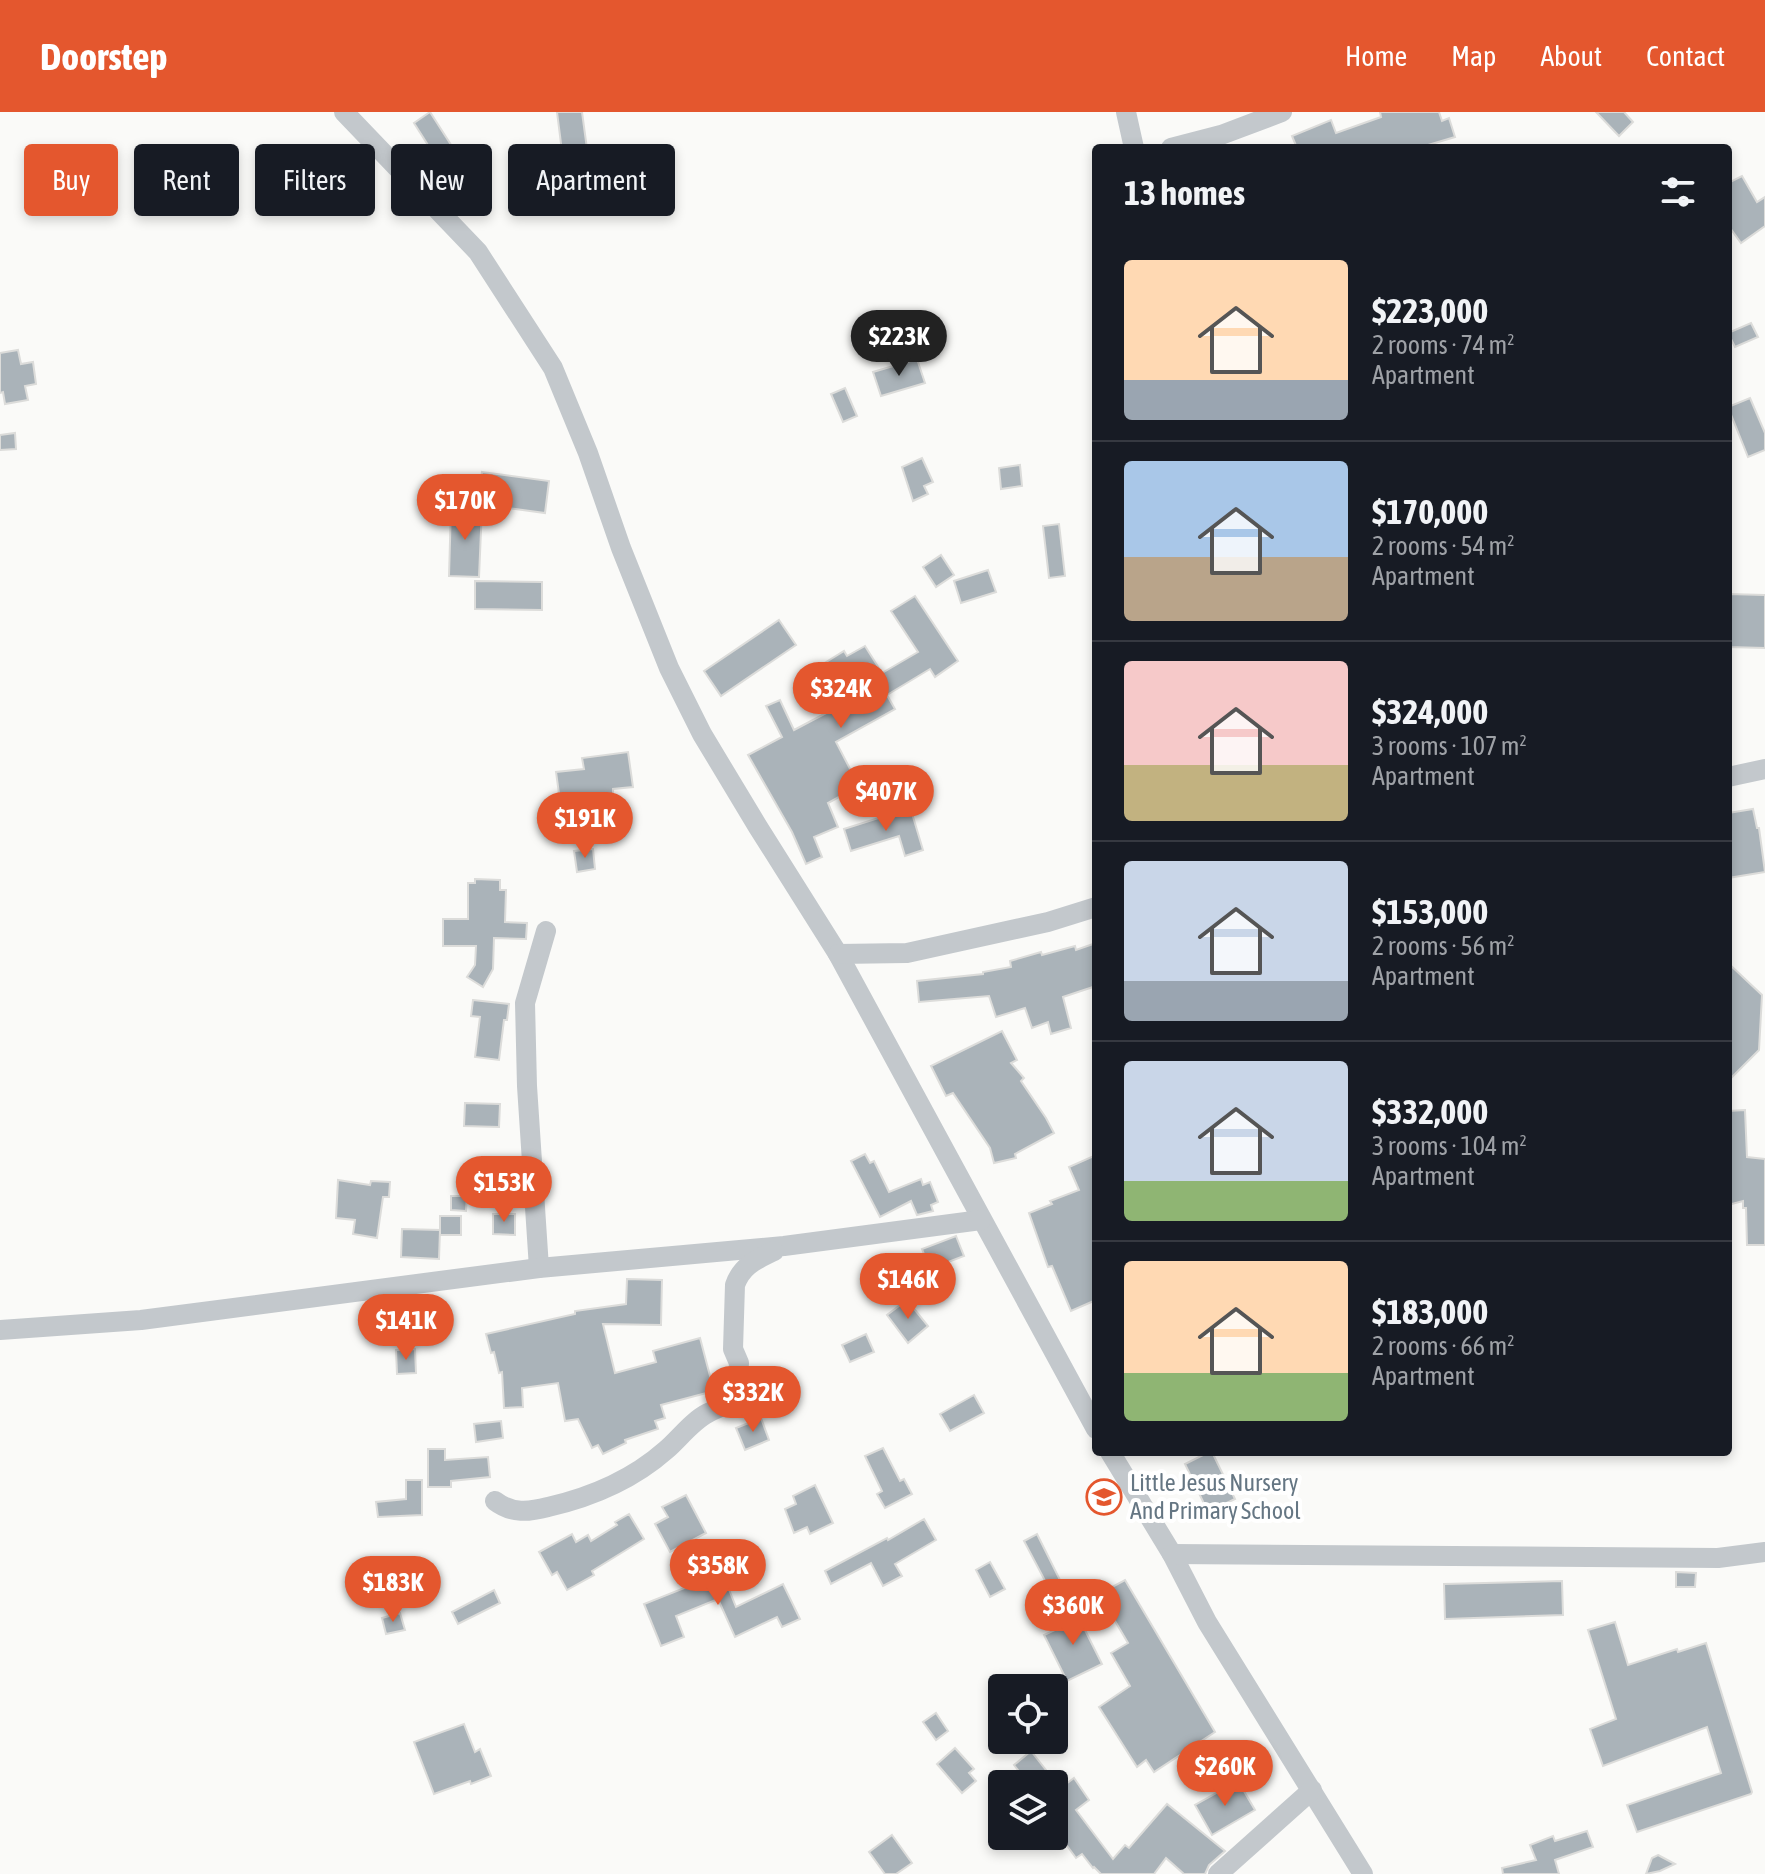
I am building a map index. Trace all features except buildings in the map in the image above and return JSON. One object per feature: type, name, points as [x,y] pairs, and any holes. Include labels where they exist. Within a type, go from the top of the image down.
[{"type":"street","points":[[344,112],[478,252],[553,368],[669,668],[710,747],[838,954],[1092,1422]]},
{"type":"street","points":[[1126,112],[1133,144]]},
{"type":"street","points":[[1186,144],[1221,135],[1282,112]]},
{"type":"street","points":[[1732,776],[1765,769]]},
{"type":"street","points":[[838,954],[907,953],[1048,922],[1092,908]]},
{"type":"street","points":[[539,1268],[525,1003],[546,931]]},
{"type":"street","points":[[0,1330],[141,1320],[539,1268],[784,1246],[981,1220]]},
{"type":"street","points":[[495,1501],[512,1511],[533,1511],[596,1493],[636,1473],[705,1414],[725,1405],[738,1376],[739,1363],[733,1349],[734,1297],[738,1276],[745,1266],[784,1246]]},
{"type":"street","points":[[1112,1456],[1172,1554],[1207,1622],[1363,1874]]},
{"type":"street","points":[[1172,1554],[1718,1558],[1765,1552]]},
{"type":"street","points":[[1218,1874],[1312,1790]]},
{"type":"place","name":"Little Jesus Nursery And Primary School","points":[[1104,1497]]}]
